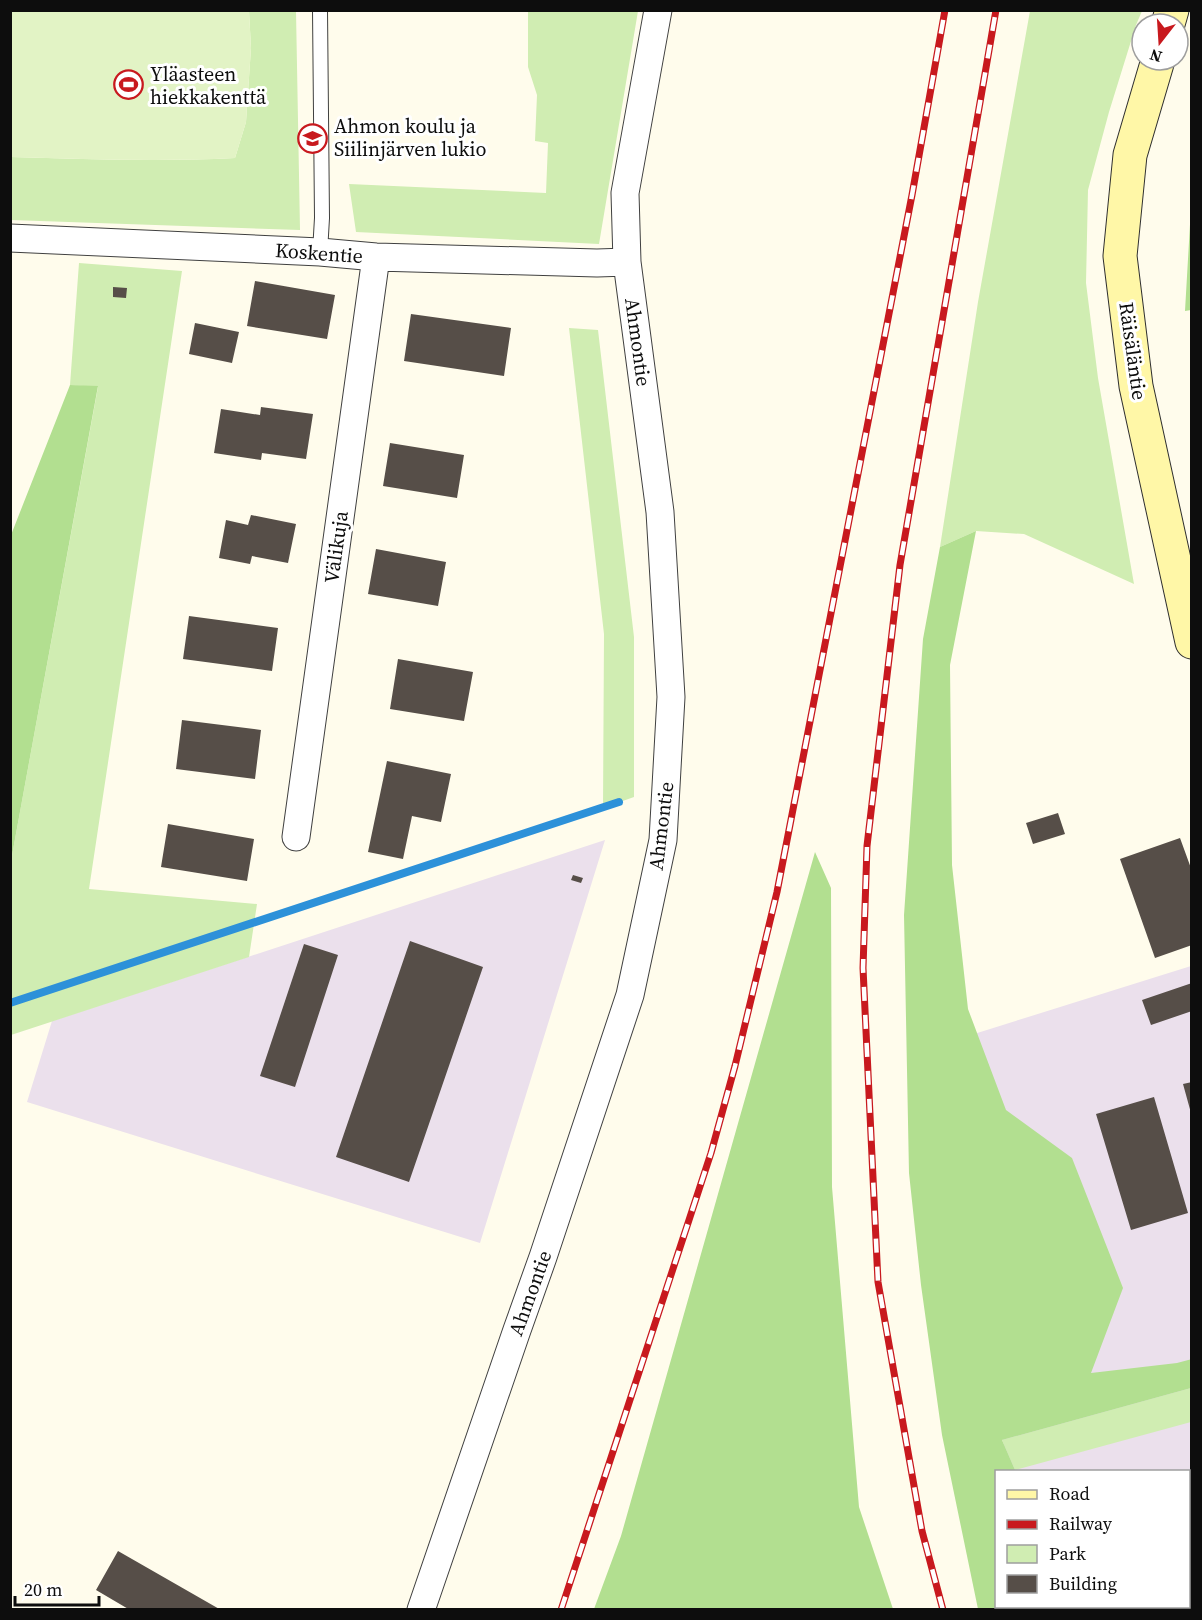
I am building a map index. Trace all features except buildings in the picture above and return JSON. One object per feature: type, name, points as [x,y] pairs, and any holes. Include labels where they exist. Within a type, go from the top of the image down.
[{"type":"street","name":"Ahmontie","points":[[421,1610],[543,1257],[630,995],[663,840],[671,697],[661,524],[627,262],[626,193],[658,10]]},
{"type":"street","name":"Räisäläntie","points":[[1154,72],[1130,155],[1120,256],[1136,386],[1191,642]]},
{"type":"street","name":"Koskentie","points":[[10,238],[321,252],[376,257],[627,262]]},
{"type":"street","name":"Välikuja","points":[[296,837],[376,257]]},
{"type":"lane","points":[[320,10],[321,252]]},
{"type":"shaded area","points":[[605,840],[480,1243],[27,1102],[52,1021]]},
{"type":"shaded area","points":[[1191,966],[1191,1609],[1034,1608],[1190,1608],[1190,1470],[1008,1470],[942,1044]]},
{"type":"green space","name":"Yläasteen hiekkakenttä","points":[[11,10],[249,11],[251,48],[246,122],[235,158],[151,160],[11,157]]},
{"type":"green space","points":[[249,11],[296,11],[300,230],[11,220],[11,157],[151,160],[235,158],[246,122],[251,48]]},
{"type":"green space","points":[[528,11],[638,11],[599,244],[356,232],[349,184],[546,193],[548,143],[535,141],[537,95],[528,67]]},
{"type":"green space","points":[[1030,11],[1142,11],[1130,12],[1130,44],[1088,190],[1086,283],[1098,378],[1134,584],[1024,534],[976,531],[940,547],[978,302]]},
{"type":"green space","points":[[1191,207],[1191,310],[1185,311]]},
{"type":"green space","points":[[79,263],[182,271],[89,889],[257,904],[249,957],[11,1035],[11,861],[98,387],[70,385]]},
{"type":"green space","points":[[569,328],[598,330],[634,637],[634,797],[603,808],[604,634]]},
{"type":"green space","points":[[70,385],[98,386],[11,861],[11,535]]},
{"type":"green space","points":[[976,531],[950,665],[952,865],[968,1009],[1006,1110],[1072,1158],[1123,1288],[1091,1373],[1177,1363],[1192,1359],[1191,1388],[1002,1440],[1015,1470],[995,1470],[995,1608],[1028,1608],[1028,1610],[978,1609],[942,1435],[921,1285],[909,1173],[904,915],[923,639],[940,547]]},
{"type":"green space","points":[[815,852],[831,888],[832,1187],[859,1507],[893,1609],[594,1609],[621,1536]]},
{"type":"green space","points":[[1191,1388],[1191,1422],[1015,1470],[1002,1440]]},
{"type":"waterway","points":[[10,1003],[619,802]]},
{"type":"railway","points":[[561,1610],[711,1153],[735,1066],[777,892],[912,195],[945,10]]},
{"type":"railway","points":[[943,1610],[922,1531],[878,1282],[863,968],[867,846],[900,565],[996,10]]},
{"type":"place","name":"Yläasteen hiekkakenttä","points":[[129,85]]},
{"type":"place","name":"Ahmon koulu ja Siilinjärven lukio","points":[[313,138]]}]
